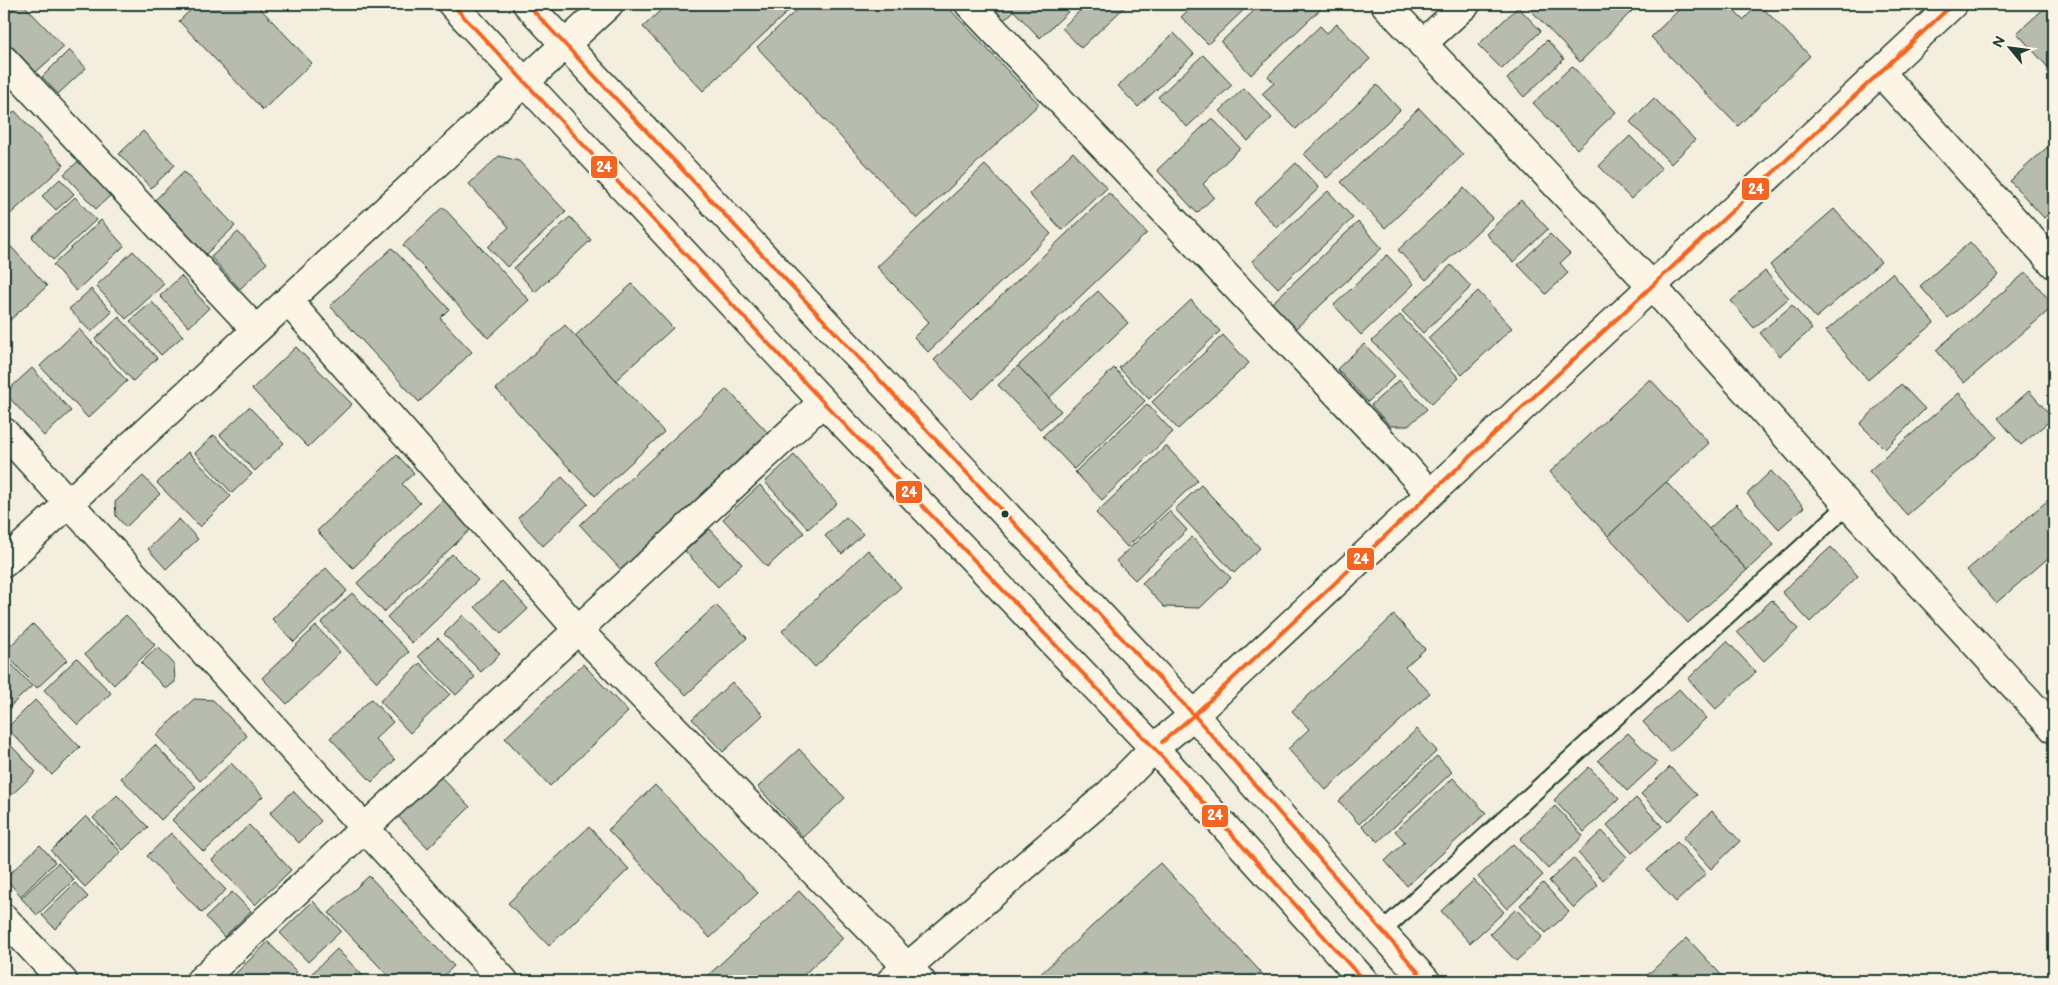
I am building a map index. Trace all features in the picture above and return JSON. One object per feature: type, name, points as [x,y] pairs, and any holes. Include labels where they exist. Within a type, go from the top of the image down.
[{"type":"street","points":[[452,4],[823,402],[1154,748],[1364,981]]},
{"type":"street","points":[[527,4],[1194,715],[1381,932],[1426,981]]},
{"type":"street","points":[[4,563],[609,4]]},
{"type":"street","points":[[969,4],[1386,444],[1430,494]]},
{"type":"street","points":[[1385,4],[1652,286],[1848,505],[2054,729]]},
{"type":"street","points":[[1422,44],[1466,4]]},
{"type":"street","points":[[288,301],[578,630],[907,976],[1110,793],[1154,748],[1194,715],[1953,4]]},
{"type":"street","points":[[4,60],[256,330]]},
{"type":"street","points":[[1880,72],[2054,264]]},
{"type":"street","points":[[200,981],[823,402]]},
{"type":"street","points":[[4,432],[504,981]]},
{"type":"street","points":[[4,918],[63,981]]},
{"type":"lane","points":[[1381,932],[1848,505]]},
{"type":"building","points":[[18,4],[23,4],[64,47],[36,72],[4,38],[4,17]]},
{"type":"building","points":[[197,4],[256,4],[312,63],[263,110],[179,21]]},
{"type":"building","points":[[667,4],[796,4],[703,91],[643,27]]},
{"type":"building","points":[[803,4],[945,4],[1039,104],[917,219],[757,47]]},
{"type":"building","points":[[990,4],[1061,4],[1068,12],[1040,38],[1014,11],[1004,20]]},
{"type":"building","points":[[1087,4],[1128,4],[1081,48],[1062,28]]},
{"type":"building","points":[[1195,4],[1250,4],[1208,44],[1181,17]]},
{"type":"building","points":[[1261,4],[1326,4],[1251,75],[1221,42]]},
{"type":"building","points":[[1525,4],[1639,4],[1580,62]]},
{"type":"building","points":[[1685,4],[1727,4],[1743,20],[1759,4],[1810,56],[1738,126],[1651,37]]},
{"type":"building","points":[[2049,4],[2054,4],[2054,74],[2017,33]]},
{"type":"building","points":[[1518,7],[1541,31],[1502,69],[1478,45]]},
{"type":"building","points":[[1337,24],[1370,59],[1296,129],[1262,94],[1274,83],[1268,76],[1320,26],[1327,33]]},
{"type":"building","points":[[1174,33],[1194,54],[1138,107],[1118,86]]},
{"type":"building","points":[[1547,40],[1564,59],[1524,97],[1507,79]]},
{"type":"building","points":[[69,50],[86,68],[58,94],[42,77]]},
{"type":"building","points":[[1203,55],[1232,85],[1187,127],[1158,97]]},
{"type":"building","points":[[1572,66],[1616,112],[1577,149],[1533,103]]},
{"type":"building","points":[[1377,85],[1400,110],[1327,178],[1304,154]]},
{"type":"building","points":[[1244,88],[1272,118],[1248,141],[1220,111]]},
{"type":"building","points":[[1654,98],[1695,140],[1671,164],[1630,122]]},
{"type":"building","points":[[1419,108],[1463,155],[1385,228],[1341,182]]},
{"type":"building","points":[[15,111],[64,165],[5,219],[4,120]]},
{"type":"building","points":[[1212,118],[1240,148],[1203,184],[1214,197],[1197,213],[1157,170]]},
{"type":"building","points":[[143,131],[175,165],[151,188],[119,154]]},
{"type":"building","points":[[1630,136],[1662,169],[1631,199],[1599,166]]},
{"type":"building","points":[[2054,141],[2054,209],[2044,218],[2010,181]]},
{"type":"building","points":[[1073,152],[1107,188],[1062,230],[1029,194]]},
{"type":"building","points":[[499,156],[519,161],[566,212],[507,267],[488,247],[509,227],[469,184]]},
{"type":"building","points":[[82,158],[114,192],[96,209],[64,174]]},
{"type":"building","points":[[1296,163],[1319,188],[1277,228],[1254,203]]},
{"type":"building","points":[[985,165],[1051,234],[928,352],[914,337],[929,322],[877,267]]},
{"type":"building","points":[[184,172],[235,226],[206,254],[155,200]]},
{"type":"building","points":[[60,179],[74,194],[56,210],[42,196]]},
{"type":"building","points":[[1464,188],[1492,218],[1426,280],[1398,250]]},
{"type":"building","points":[[1328,191],[1353,218],[1278,288],[1252,261]]},
{"type":"building","points":[[1109,193],[1147,233],[972,399],[934,360]]},
{"type":"building","points":[[75,197],[96,220],[53,260],[32,237]]},
{"type":"building","points":[[1521,200],[1548,229],[1513,262],[1486,234]]},
{"type":"building","points":[[443,207],[529,300],[488,338],[403,245]]},
{"type":"building","points":[[1834,209],[1881,262],[1816,318],[1770,265]]},
{"type":"building","points":[[570,217],[591,240],[535,292],[514,268]]},
{"type":"building","points":[[101,220],[124,246],[76,291],[53,265]]},
{"type":"building","points":[[1358,222],[1382,248],[1294,330],[1271,304]]},
{"type":"building","points":[[238,232],[267,263],[240,289],[211,257]]},
{"type":"building","points":[[1550,234],[1570,254],[1560,263],[1568,273],[1546,294],[1518,265]]},
{"type":"building","points":[[4,239],[47,286],[7,323],[4,320]]},
{"type":"building","points":[[1970,242],[1999,275],[1948,318],[1920,286]]},
{"type":"building","points":[[392,248],[449,309],[440,318],[472,352],[419,402],[330,306]]},
{"type":"building","points":[[133,251],[164,284],[126,319],[96,286]]},
{"type":"building","points":[[1387,255],[1414,284],[1361,335],[1334,305]]},
{"type":"building","points":[[1451,265],[1471,287],[1423,333],[1402,311]]},
{"type":"building","points":[[1765,271],[1789,298],[1754,328],[1731,301]]},
{"type":"building","points":[[2026,272],[2054,306],[1964,383],[1936,350]]},
{"type":"building","points":[[1892,273],[1934,323],[1868,380],[1826,331]]},
{"type":"building","points":[[181,276],[209,308],[189,327],[160,296]]},
{"type":"building","points":[[632,284],[673,328],[616,380],[575,336]]},
{"type":"building","points":[[91,289],[112,312],[91,332],[69,309]]},
{"type":"building","points":[[1098,291],[1128,323],[1049,398],[1018,366]]},
{"type":"building","points":[[1478,291],[1512,328],[1462,375],[1428,338]]},
{"type":"building","points":[[1191,300],[1220,331],[1149,399],[1119,368]]},
{"type":"building","points":[[152,302],[183,336],[161,355],[130,321]]},
{"type":"building","points":[[1792,305],[1812,329],[1780,356],[1760,333]]},
{"type":"building","points":[[1400,315],[1459,378],[1432,404],[1372,341]]},
{"type":"building","points":[[119,317],[157,358],[133,381],[95,339]]},
{"type":"building","points":[[565,325],[664,432],[595,496],[496,389]]},
{"type":"building","points":[[79,329],[127,381],[88,418],[40,366]]},
{"type":"building","points":[[1223,335],[1249,363],[1178,429],[1152,402]]},
{"type":"building","points":[[1364,344],[1395,376],[1368,402],[1337,369]]},
{"type":"building","points":[[296,347],[352,404],[308,447],[252,389]]},
{"type":"building","points":[[1018,366],[1061,411],[1040,429],[998,385]]},
{"type":"building","points":[[32,368],[71,411],[44,436],[5,393]]},
{"type":"building","points":[[1114,368],[1145,401],[1074,469],[1043,436]]},
{"type":"building","points":[[1650,379],[1709,443],[1608,536],[1550,472]]},
{"type":"building","points":[[1399,380],[1427,409],[1408,426],[1390,426],[1371,405]]},
{"type":"building","points":[[1901,384],[1925,409],[1885,449],[1860,424]]},
{"type":"building","points":[[727,389],[770,435],[622,571],[580,525]]},
{"type":"building","points":[[2029,391],[2053,418],[2021,445],[1998,418]]},
{"type":"building","points":[[1959,393],[1997,437],[1907,515],[1869,471]]},
{"type":"building","points":[[1147,404],[1173,432],[1102,500],[1075,472]]},
{"type":"building","points":[[249,407],[284,443],[255,471],[220,435]]},
{"type":"building","points":[[214,435],[252,474],[232,493],[195,453]]},
{"type":"building","points":[[1166,446],[1198,480],[1127,547],[1096,513]]},
{"type":"building","points":[[188,452],[231,496],[200,527],[157,483]]},
{"type":"building","points":[[397,455],[414,473],[402,484],[420,503],[353,568],[317,531]]},
{"type":"building","points":[[794,455],[837,503],[808,529],[765,482]]},
{"type":"building","points":[[1771,471],[1804,507],[1779,529],[1747,494]]},
{"type":"building","points":[[143,476],[160,494],[126,527],[116,516],[115,502]]},
{"type":"building","points":[[562,477],[588,504],[543,546],[518,518]]},
{"type":"building","points":[[1666,482],[1747,570],[1688,623],[1608,536]]},
{"type":"building","points":[[760,485],[804,533],[767,567],[723,519]]},
{"type":"building","points":[[1201,485],[1260,548],[1234,573],[1175,509]]},
{"type":"building","points":[[448,495],[476,524],[384,612],[357,583]]},
{"type":"building","points":[[2054,495],[2054,553],[1996,603],[1967,570]]},
{"type":"building","points":[[1736,504],[1774,545],[1747,570],[1709,529]]},
{"type":"building","points":[[1169,511],[1187,530],[1135,580],[1116,561]]},
{"type":"building","points":[[846,517],[863,534],[842,554],[825,536]]},
{"type":"building","points":[[179,519],[198,539],[166,569],[148,549]]},
{"type":"building","points":[[710,529],[742,564],[718,587],[685,551]]},
{"type":"building","points":[[1192,537],[1231,578],[1200,608],[1164,607],[1142,583]]},
{"type":"building","points":[[1831,547],[1858,576],[1810,622],[1782,592]]},
{"type":"building","points":[[868,550],[901,587],[815,667],[782,631]]},
{"type":"building","points":[[452,554],[478,580],[412,643],[387,617]]},
{"type":"building","points":[[326,568],[347,591],[294,642],[272,619]]},
{"type":"building","points":[[502,581],[528,609],[501,634],[475,607]]},
{"type":"building","points":[[352,593],[409,652],[377,682],[321,623]]},
{"type":"building","points":[[1772,600],[1798,629],[1764,661],[1737,632]]},
{"type":"building","points":[[716,605],[747,638],[686,695],[655,662]]},
{"type":"building","points":[[126,615],[155,645],[114,685],[85,654]]},
{"type":"building","points":[[463,615],[500,654],[481,672],[444,634]]},
{"type":"building","points":[[1394,615],[1425,649],[1405,667],[1430,693],[1326,790],[1288,749],[1309,729],[1292,711]]},
{"type":"building","points":[[33,624],[67,660],[37,688],[4,652]]},
{"type":"building","points":[[316,626],[340,652],[287,704],[262,678]]},
{"type":"building","points":[[438,638],[475,677],[456,695],[418,656]]},
{"type":"building","points":[[1727,641],[1756,672],[1716,709],[1688,679]]},
{"type":"building","points":[[158,647],[174,664],[175,682],[166,689],[141,663]]},
{"type":"building","points":[[4,656],[32,686],[4,712]]},
{"type":"building","points":[[77,658],[111,693],[78,725],[44,690]]},
{"type":"building","points":[[420,663],[450,694],[410,733],[380,701]]},
{"type":"building","points":[[583,664],[628,712],[550,786],[505,738]]},
{"type":"building","points":[[732,682],[763,715],[723,752],[692,719]]},
{"type":"building","points":[[1679,689],[1706,718],[1670,752],[1643,722]]},
{"type":"building","points":[[194,699],[213,700],[247,736],[200,781],[156,735]]},
{"type":"building","points":[[371,699],[393,722],[375,739],[395,760],[372,782],[330,738]]},
{"type":"building","points":[[35,700],[80,747],[52,775],[7,728]]},
{"type":"building","points":[[1417,729],[1437,751],[1359,824],[1339,801]]},
{"type":"building","points":[[1628,733],[1657,763],[1627,791],[1598,760]]},
{"type":"building","points":[[4,738],[36,772],[6,800],[4,798]]},
{"type":"building","points":[[155,745],[196,787],[161,820],[121,778]]},
{"type":"building","points":[[799,749],[845,798],[803,837],[758,787]]},
{"type":"building","points":[[1437,756],[1452,772],[1378,842],[1362,826]]},
{"type":"building","points":[[231,763],[263,796],[204,852],[172,820]]},
{"type":"building","points":[[1589,767],[1619,799],[1584,832],[1554,800]]},
{"type":"building","points":[[1670,767],[1697,795],[1668,822],[1641,794]]},
{"type":"building","points":[[436,772],[470,807],[428,848],[394,812]]},
{"type":"building","points":[[1453,778],[1486,813],[1407,886],[1385,861],[1405,842],[1395,831]]},
{"type":"building","points":[[655,785],[758,893],[710,938],[608,830]]},
{"type":"building","points":[[293,791],[321,821],[299,843],[270,813]]},
{"type":"building","points":[[117,795],[148,827],[123,850],[93,818]]},
{"type":"building","points":[[1636,798],[1662,826],[1632,853],[1607,825]]},
{"type":"building","points":[[1555,806],[1583,836],[1548,869],[1520,839]]},
{"type":"building","points":[[1712,811],[1740,841],[1711,869],[1683,838]]},
{"type":"building","points":[[86,816],[121,852],[85,887],[51,851]]},
{"type":"building","points":[[4,818],[12,827],[4,834]]},
{"type":"building","points":[[249,825],[291,870],[255,905],[212,860]]},
{"type":"building","points":[[589,827],[629,869],[549,946],[508,903]]},
{"type":"building","points":[[1602,831],[1627,857],[1603,880],[1578,853]]},
{"type":"building","points":[[171,833],[226,890],[202,913],[147,856]]},
{"type":"building","points":[[1677,842],[1706,874],[1676,902],[1647,870]]},
{"type":"building","points":[[1513,844],[1543,875],[1507,909],[1478,877]]},
{"type":"building","points":[[40,845],[55,862],[21,896],[5,878]]},
{"type":"building","points":[[1573,858],[1598,885],[1574,908],[1549,881]]},
{"type":"building","points":[[58,863],[74,880],[37,915],[21,898]]},
{"type":"building","points":[[1160,863],[1269,981],[1033,981]]},
{"type":"building","points":[[369,876],[454,966],[438,981],[393,981],[329,913]]},
{"type":"building","points":[[1474,880],[1504,912],[1470,943],[1441,911]]},
{"type":"building","points":[[75,883],[88,897],[55,929],[42,915]]},
{"type":"building","points":[[1543,883],[1569,912],[1546,933],[1520,905]]},
{"type":"building","points":[[799,891],[843,938],[797,981],[702,981]]},
{"type":"building","points":[[232,892],[251,911],[224,937],[206,917]]},
{"type":"building","points":[[313,901],[341,931],[308,962],[280,933]]},
{"type":"building","points":[[1516,909],[1542,937],[1516,961],[1490,934]]},
{"type":"building","points":[[1687,938],[1727,981],[1641,981]]},
{"type":"building","points":[[268,942],[297,972],[287,981],[242,981],[235,974]]},
{"type":"building","points":[[337,949],[368,981],[304,981]]},
{"type":"transit line","name":"24","points":[[452,4],[823,402],[1154,748],[1364,981]]},
{"type":"transit line","name":"24","points":[[527,4],[1194,715],[1426,981]]},
{"type":"transit line","name":"24","points":[[1162,742],[1194,715],[1953,4]]}]
